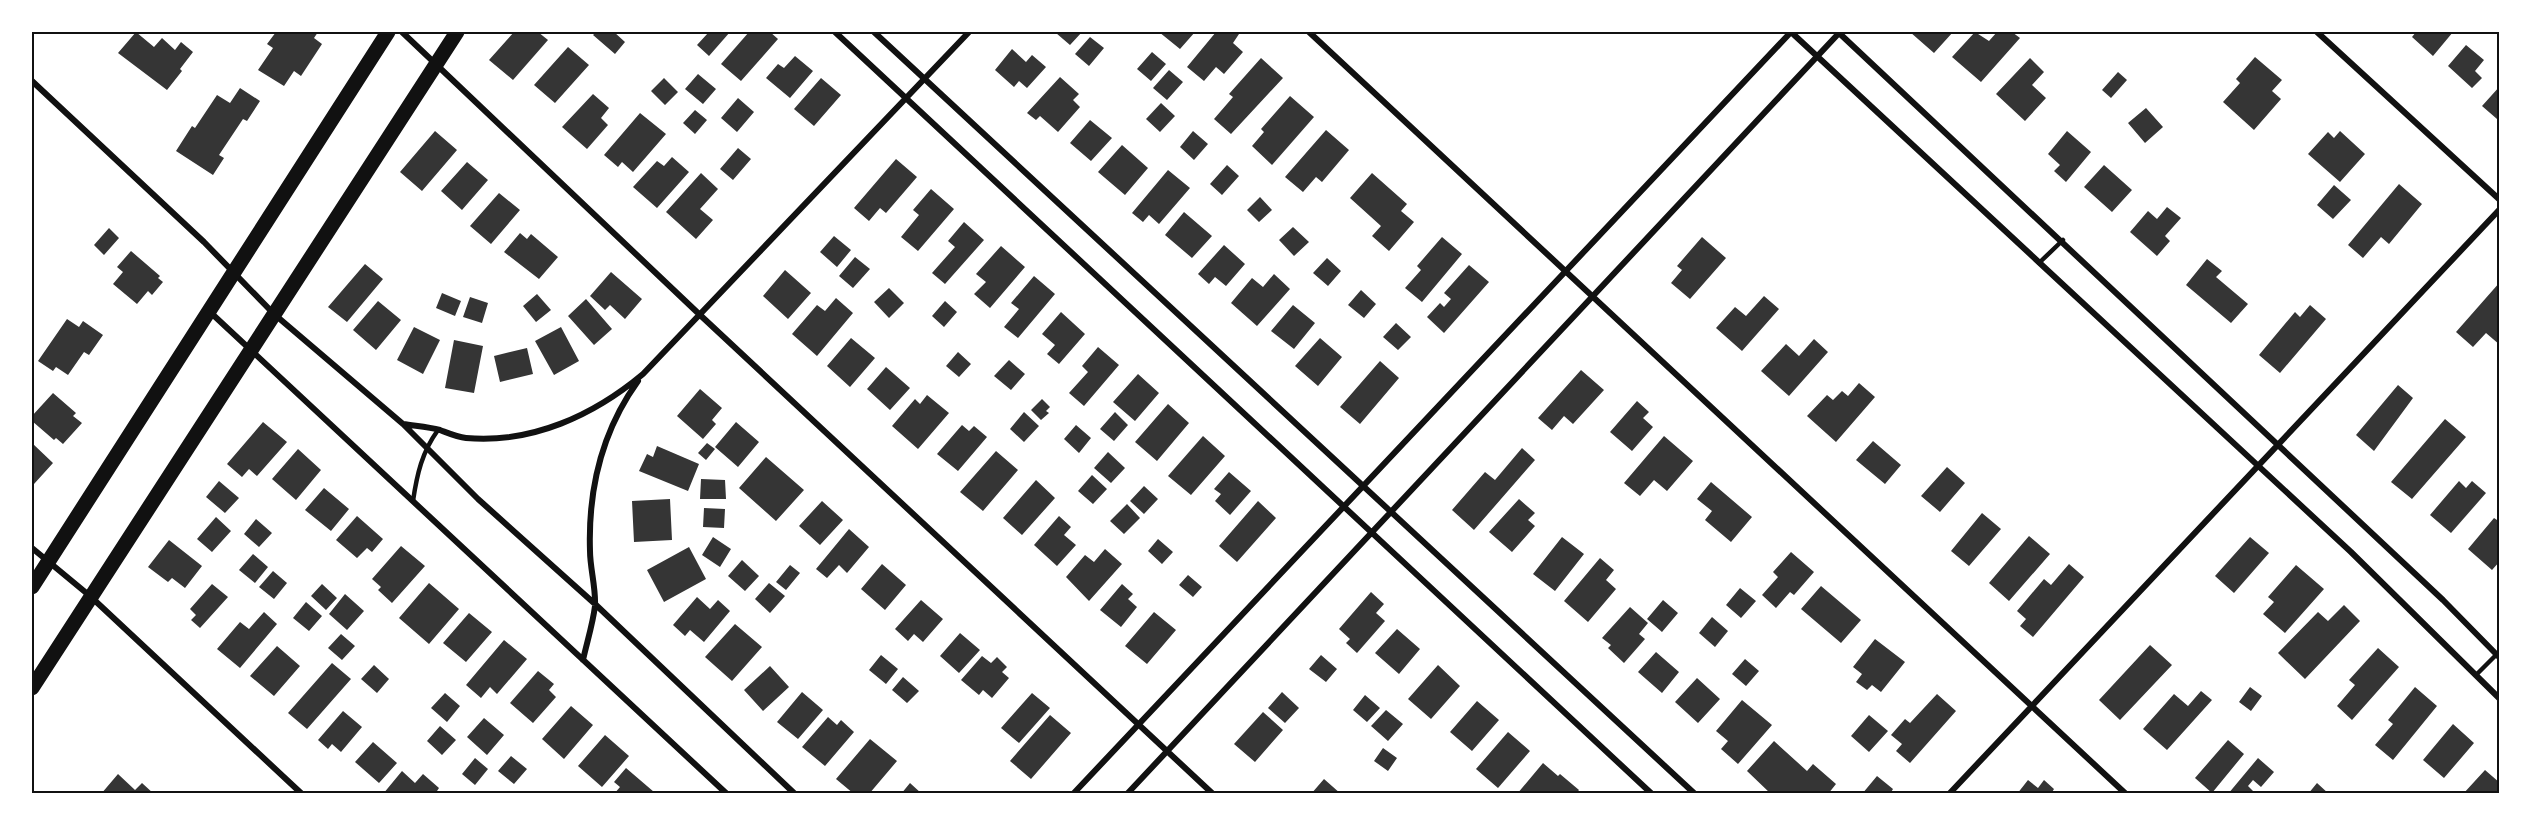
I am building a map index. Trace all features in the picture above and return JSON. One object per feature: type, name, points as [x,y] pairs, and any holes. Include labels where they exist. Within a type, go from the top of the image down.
[{"type":"main road","points":[[32,587],[388,32]]},
{"type":"main road","points":[[32,688],[457,32]]},
{"type":"street","points":[[402,32],[699,314],[1213,794]]},
{"type":"street","points":[[835,32],[1652,794]]},
{"type":"street","points":[[874,32],[1695,794]]},
{"type":"street","points":[[583,660],[595,604],[590,549],[593,487],[602,449],[620,409],[643,374],[969,32]]},
{"type":"street","points":[[1309,32],[2126,794]]},
{"type":"street","points":[[1073,794],[1791,32],[2351,552],[2499,699]]},
{"type":"street","points":[[1127,794],[1390,510],[1594,297],[1839,32],[2063,240],[2443,600],[2498,657]]},
{"type":"street","points":[[2317,32],[2499,200]]},
{"type":"street","points":[[32,81],[235,273],[274,314],[403,424],[478,499],[595,604],[795,794]]},
{"type":"street","points":[[1949,794],[2499,209]]},
{"type":"street","points":[[210,312],[727,794]]},
{"type":"street","points":[[403,424],[462,437],[487,439],[520,436],[582,415],[614,396],[643,374]]},
{"type":"street","points":[[32,548],[90,596],[302,794]]},
{"type":"lane","points":[[2039,264],[2063,240]]},
{"type":"lane","points":[[413,501],[417,474],[426,446],[438,430]]},
{"type":"lane","points":[[2476,675],[2498,657]]},
{"type":"building","points":[[136,32],[154,47],[162,38],[175,50],[181,42],[193,52],[167,90],[118,53]]},
{"type":"building","points":[[276,32],[318,32],[314,38],[322,44],[301,76],[294,71],[284,86],[258,70],[273,48],[267,44]]},
{"type":"building","points":[[514,32],[538,32],[548,40],[513,80],[489,60]]},
{"type":"building","points":[[596,32],[614,32],[625,42],[615,54],[593,35]]},
{"type":"building","points":[[706,32],[730,32],[709,56],[697,45],[708,33]]},
{"type":"building","points":[[749,32],[770,32],[778,39],[741,81],[721,64]]},
{"type":"building","points":[[1082,32],[1070,45],[1056,33]]},
{"type":"building","points":[[1159,32],[1195,32],[1180,49]]},
{"type":"building","points":[[1216,32],[1239,34],[1233,43],[1243,52],[1224,74],[1216,67],[1204,81],[1187,67]]},
{"type":"building","points":[[1910,32],[1953,32],[1934,53]]},
{"type":"building","points":[[1975,32],[1989,41],[1997,32],[2012,32],[2020,38],[1981,82],[1952,57]]},
{"type":"building","points":[[2416,32],[2453,32],[2433,56],[2412,37]]},
{"type":"building","points":[[1090,37],[1104,48],[1089,66],[1075,54]]},
{"type":"building","points":[[2466,45],[2484,60],[2475,71],[2482,78],[2472,88],[2448,66]]},
{"type":"building","points":[[568,47],[589,65],[555,103],[534,85]]},
{"type":"building","points":[[1012,49],[1026,62],[1032,55],[1046,67],[1027,88],[1019,81],[1014,87],[995,70]]},
{"type":"building","points":[[1152,52],[1166,64],[1151,81],[1137,69]]},
{"type":"building","points":[[795,56],[813,71],[790,98],[766,78],[778,64],[784,68]]},
{"type":"building","points":[[2255,57],[2282,80],[2272,91],[2281,99],[2254,130],[2223,102],[2240,83],[2236,79]]},
{"type":"building","points":[[1261,58],[1283,78],[1231,134],[1214,119],[1233,97],[1229,94]]},
{"type":"building","points":[[2030,58],[2044,72],[2032,85],[2046,98],[2025,121],[1996,94]]},
{"type":"building","points":[[1169,70],[1183,82],[1167,100],[1153,88]]},
{"type":"building","points":[[2118,72],[2127,80],[2111,98],[2102,90]]},
{"type":"building","points":[[698,74],[716,89],[703,104],[685,89]]},
{"type":"building","points":[[1060,77],[1079,94],[1073,100],[1080,107],[1058,132],[1040,116],[1036,120],[1027,113]]},
{"type":"building","points":[[664,78],[678,92],[665,105],[651,91]]},
{"type":"building","points":[[821,78],[841,95],[814,126],[794,109]]},
{"type":"building","points":[[2500,86],[2500,116],[2497,119],[2482,106]]},
{"type":"building","points":[[240,88],[260,101],[247,121],[243,119],[219,155],[224,158],[213,175],[176,151],[192,126],[195,128],[217,95],[230,103]]},
{"type":"building","points":[[593,94],[609,108],[601,118],[608,125],[587,149],[562,127]]},
{"type":"building","points":[[1290,96],[1314,117],[1272,165],[1252,146],[1264,132],[1261,129]]},
{"type":"building","points":[[738,98],[754,112],[737,132],[721,118]]},
{"type":"building","points":[[1161,103],[1175,116],[1160,132],[1146,119]]},
{"type":"building","points":[[2146,108],[2163,127],[2145,143],[2128,123]]},
{"type":"building","points":[[695,110],[707,120],[695,134],[683,123]]},
{"type":"building","points":[[640,113],[666,134],[633,172],[622,162],[618,167],[604,155]]},
{"type":"building","points":[[1090,120],[1112,138],[1091,161],[1070,143]]},
{"type":"building","points":[[1326,130],[1349,150],[1322,182],[1316,177],[1303,192],[1285,177]]},
{"type":"building","points":[[435,131],[457,150],[422,191],[400,172]]},
{"type":"building","points":[[1193,131],[1208,144],[1194,160],[1180,147]]},
{"type":"building","points":[[2067,131],[2091,152],[2066,182],[2054,171],[2060,165],[2048,154]]},
{"type":"building","points":[[2340,131],[2365,154],[2340,182],[2308,154],[2328,132],[2334,138]]},
{"type":"building","points":[[1122,145],[1148,168],[1125,195],[1098,172]]},
{"type":"building","points":[[738,148],[751,159],[733,180],[720,169]]},
{"type":"building","points":[[672,157],[689,172],[657,208],[633,187],[657,161],[664,166]]},
{"type":"building","points":[[896,159],[917,177],[886,213],[880,208],[869,221],[854,208]]},
{"type":"building","points":[[467,162],[488,180],[462,210],[441,191]]},
{"type":"building","points":[[1227,165],[1239,176],[1222,195],[1210,184]]},
{"type":"building","points":[[2104,165],[2132,190],[2112,212],[2084,187]]},
{"type":"building","points":[[1168,170],[1190,188],[1159,224],[1149,215],[1143,222],[1132,213]]},
{"type":"building","points":[[701,173],[718,189],[700,209],[713,220],[696,239],[666,212]]},
{"type":"building","points":[[1372,173],[1407,204],[1401,211],[1414,222],[1389,251],[1372,236],[1381,226],[1350,198]]},
{"type":"building","points":[[2399,184],[2422,204],[2389,244],[2381,237],[2363,258],[2348,245]]},
{"type":"building","points":[[2334,185],[2351,200],[2333,219],[2317,205]]},
{"type":"building","points":[[931,189],[954,209],[918,251],[901,237],[919,215],[913,210]]},
{"type":"building","points":[[499,193],[520,210],[491,244],[470,226]]},
{"type":"building","points":[[1260,197],[1272,210],[1259,222],[1247,210]]},
{"type":"building","points":[[2167,207],[2181,218],[2165,236],[2170,241],[2157,256],[2130,232],[2148,211],[2157,219]]},
{"type":"building","points":[[1184,212],[1212,236],[1192,258],[1165,235]]},
{"type":"building","points":[[964,222],[984,240],[945,284],[932,273],[955,247],[948,241]]},
{"type":"building","points":[[1293,227],[1309,242],[1294,256],[1279,240]]},
{"type":"building","points":[[109,228],[119,238],[104,255],[94,245]]},
{"type":"building","points":[[520,233],[527,239],[531,234],[558,257],[539,279],[504,252]]},
{"type":"building","points":[[834,236],[851,250],[837,267],[820,252]]},
{"type":"building","points":[[1442,237],[1462,254],[1422,302],[1405,288],[1421,270],[1417,266]]},
{"type":"building","points":[[1702,237],[1726,258],[1690,299],[1671,283],[1682,270],[1677,266]]},
{"type":"building","points":[[1224,245],[1245,264],[1226,286],[1215,277],[1209,284],[1198,274]]},
{"type":"building","points":[[1001,246],[1025,267],[990,308],[974,294],[986,282],[976,274]]},
{"type":"building","points":[[131,251],[160,276],[158,278],[163,282],[152,295],[148,291],[137,304],[113,284],[123,272],[117,267]]},
{"type":"building","points":[[855,257],[870,269],[853,288],[839,276]]},
{"type":"building","points":[[1327,258],[1341,271],[1328,286],[1313,273]]},
{"type":"building","points":[[2207,259],[2222,271],[2216,277],[2248,304],[2231,323],[2186,285]]},
{"type":"building","points":[[365,264],[383,279],[347,322],[328,307]]},
{"type":"building","points":[[1469,265],[1489,282],[1444,333],[1427,317],[1440,303],[1444,307],[1451,299],[1444,293]]},
{"type":"building","points":[[785,270],[811,293],[788,319],[763,296]]},
{"type":"building","points":[[611,272],[642,299],[625,319],[610,305],[605,310],[590,296]]},
{"type":"building","points":[[1274,274],[1290,289],[1257,326],[1231,303],[1252,278],[1263,287]]},
{"type":"building","points":[[1034,276],[1055,294],[1018,338],[1004,327],[1019,309],[1011,303]]},
{"type":"building","points":[[2500,282],[2500,345],[2486,333],[2473,347],[2456,332]]},
{"type":"building","points":[[889,288],[904,303],[889,318],[874,302]]},
{"type":"building","points":[[1361,290],[1376,304],[1364,318],[1348,305]]},
{"type":"building","points":[[442,293],[461,301],[455,316],[436,308]]},
{"type":"building","points":[[537,294],[551,310],[536,322],[523,306]]},
{"type":"building","points":[[1764,296],[1779,309],[1742,351],[1716,328],[1735,307],[1746,316]]},
{"type":"building","points":[[470,297],[488,303],[482,323],[463,317]]},
{"type":"building","points":[[836,298],[853,313],[817,356],[792,334],[817,305],[825,311]]},
{"type":"building","points":[[586,299],[612,329],[594,345],[568,316]]},
{"type":"building","points":[[378,301],[401,320],[376,350],[353,330]]},
{"type":"building","points":[[945,301],[957,312],[944,327],[932,316]]},
{"type":"building","points":[[1293,305],[1315,323],[1294,349],[1271,331]]},
{"type":"building","points":[[2310,305],[2326,319],[2280,373],[2259,355],[2295,312],[2300,317]]},
{"type":"building","points":[[1061,312],[1085,334],[1059,364],[1047,354],[1055,345],[1042,334]]},
{"type":"building","points":[[67,319],[79,327],[83,321],[103,335],[89,355],[84,352],[68,375],[56,367],[53,371],[38,361]]},
{"type":"building","points":[[1396,323],[1411,337],[1398,350],[1383,337]]},
{"type":"building","points":[[414,327],[440,340],[423,374],[397,360]]},
{"type":"building","points":[[561,327],[579,361],[554,375],[535,341]]},
{"type":"building","points":[[851,338],[875,358],[850,387],[827,366]]},
{"type":"building","points":[[1320,338],[1342,357],[1318,386],[1295,366]]},
{"type":"building","points":[[1814,339],[1828,352],[1789,396],[1761,371],[1786,344],[1799,356]]},
{"type":"building","points":[[454,340],[483,346],[474,393],[445,388]]},
{"type":"building","points":[[1098,347],[1119,365],[1084,406],[1069,393],[1088,372],[1082,366]]},
{"type":"building","points":[[527,348],[533,374],[500,382],[494,356]]},
{"type":"building","points":[[958,352],[971,364],[959,377],[946,366]]},
{"type":"building","points":[[1009,360],[1025,374],[1011,390],[994,376]]},
{"type":"building","points":[[1380,361],[1399,378],[1360,424],[1340,407]]},
{"type":"building","points":[[886,367],[910,388],[890,410],[867,389]]},
{"type":"building","points":[[1581,370],[1604,390],[1573,424],[1564,416],[1552,430],[1538,418]]},
{"type":"building","points":[[1138,374],[1159,393],[1135,421],[1113,402]]},
{"type":"building","points":[[1859,383],[1875,397],[1836,442],[1807,416],[1827,395],[1833,400],[1842,391],[1848,396]]},
{"type":"building","points":[[2398,385],[2413,398],[2374,451],[2356,435]]},
{"type":"building","points":[[700,389],[722,408],[712,420],[716,424],[703,439],[677,416]]},
{"type":"building","points":[[53,393],[76,413],[73,416],[82,423],[63,444],[56,438],[54,440],[32,421],[32,416]]},
{"type":"building","points":[[927,395],[949,413],[918,449],[892,426],[915,399],[920,404]]},
{"type":"building","points":[[1042,399],[1050,407],[1046,411],[1049,413],[1041,420],[1031,410]]},
{"type":"building","points":[[1637,401],[1649,412],[1643,418],[1653,427],[1632,451],[1610,432]]},
{"type":"building","points":[[1168,404],[1189,423],[1157,461],[1135,442]]},
{"type":"building","points":[[1024,412],[1039,426],[1024,442],[1010,429]]},
{"type":"building","points":[[1115,412],[1128,425],[1114,441],[1100,429]]},
{"type":"building","points":[[2445,419],[2466,437],[2412,499],[2391,482]]},
{"type":"building","points":[[263,422],[287,442],[257,476],[249,469],[242,477],[227,464]]},
{"type":"building","points":[[736,422],[759,442],[738,467],[715,447]]},
{"type":"building","points":[[962,425],[969,431],[974,426],[987,437],[958,471],[937,454]]},
{"type":"building","points":[[1076,425],[1091,438],[1079,453],[1064,439]]},
{"type":"building","points":[[1203,436],[1225,456],[1191,495],[1168,476]]},
{"type":"building","points":[[1664,436],[1693,461],[1667,491],[1654,480],[1640,496],[1624,483]]},
{"type":"building","points":[[1873,441],[1901,465],[1885,484],[1856,460]]},
{"type":"building","points":[[32,443],[53,463],[34,484],[32,482]]},
{"type":"building","points":[[707,443],[715,449],[706,460],[698,453]]},
{"type":"building","points":[[657,446],[699,464],[688,491],[639,471],[647,454],[653,457]]},
{"type":"building","points":[[1522,448],[1535,460],[1474,530],[1452,510],[1485,472],[1495,480]]},
{"type":"building","points":[[298,449],[321,470],[296,500],[272,479]]},
{"type":"building","points":[[996,451],[1018,470],[983,511],[960,492]]},
{"type":"building","points":[[1108,452],[1125,468],[1111,483],[1094,468]]},
{"type":"building","points":[[766,457],[804,490],[776,521],[739,488]]},
{"type":"building","points":[[1947,467],[1965,483],[1940,512],[1921,496]]},
{"type":"building","points":[[1229,472],[1251,491],[1230,515],[1215,501],[1221,494],[1214,489]]},
{"type":"building","points":[[1092,475],[1107,489],[1093,504],[1078,491]]},
{"type":"building","points":[[701,479],[725,480],[726,499],[700,499]]},
{"type":"building","points":[[1036,480],[1055,498],[1022,535],[1003,518]]},
{"type":"building","points":[[219,481],[239,498],[225,513],[206,497]]},
{"type":"building","points":[[2459,481],[2466,488],[2472,481],[2486,493],[2451,533],[2430,515]]},
{"type":"building","points":[[1711,482],[1752,517],[1731,542],[1705,520],[1712,511],[1697,499]]},
{"type":"building","points":[[1144,486],[1158,499],[1144,514],[1130,501]]},
{"type":"building","points":[[324,488],[349,509],[331,531],[305,510]]},
{"type":"building","points":[[670,499],[672,540],[634,542],[632,501]]},
{"type":"building","points":[[1519,499],[1535,513],[1528,520],[1535,526],[1512,552],[1489,532]]},
{"type":"building","points":[[822,501],[843,520],[820,545],[799,526]]},
{"type":"building","points":[[1258,501],[1276,518],[1237,562],[1219,546]]},
{"type":"building","points":[[1127,504],[1140,518],[1124,534],[1110,521]]},
{"type":"building","points":[[704,508],[725,509],[724,528],[703,527]]},
{"type":"building","points":[[1982,513],[2001,529],[1969,566],[1951,551]]},
{"type":"building","points":[[357,516],[383,539],[372,552],[367,548],[357,558],[336,540]]},
{"type":"building","points":[[1059,516],[1071,527],[1064,535],[1076,545],[1057,566],[1034,545]]},
{"type":"building","points":[[216,517],[231,531],[212,552],[197,539]]},
{"type":"building","points":[[2494,518],[2500,522],[2500,561],[2492,570],[2468,549]]},
{"type":"building","points":[[256,519],[272,533],[259,547],[244,534]]},
{"type":"building","points":[[849,529],[869,547],[847,573],[839,565],[827,578],[816,569]]},
{"type":"building","points":[[2029,536],[2050,554],[2009,601],[1989,583]]},
{"type":"building","points":[[713,537],[731,549],[720,567],[702,555]]},
{"type":"building","points":[[1562,537],[1584,554],[1555,591],[1533,574]]},
{"type":"building","points":[[2250,537],[2269,553],[2234,593],[2215,576]]},
{"type":"building","points":[[1158,539],[1173,552],[1162,564],[1148,551]]},
{"type":"building","points":[[169,540],[202,566],[185,588],[172,578],[168,582],[148,567]]},
{"type":"building","points":[[401,546],[425,566],[392,603],[378,590],[381,587],[372,579]]},
{"type":"building","points":[[689,547],[706,579],[664,602],[647,570]]},
{"type":"building","points":[[1105,549],[1122,564],[1089,601],[1066,577],[1085,555],[1094,562]]},
{"type":"building","points":[[1791,552],[1814,572],[1794,595],[1790,592],[1776,608],[1762,595],[1778,577],[1773,572]]},
{"type":"building","points":[[253,554],[268,567],[255,583],[239,570]]},
{"type":"building","points":[[1600,558],[1614,570],[1606,580],[1616,589],[1588,622],[1564,601]]},
{"type":"building","points":[[742,560],[759,576],[745,591],[728,576]]},
{"type":"building","points":[[882,564],[906,585],[885,610],[861,589]]},
{"type":"building","points":[[2069,564],[2084,577],[2033,637],[2020,626],[2026,619],[2017,611],[2044,579],[2051,585]]},
{"type":"building","points":[[790,565],[800,573],[786,590],[776,582]]},
{"type":"building","points":[[2296,565],[2324,589],[2285,633],[2263,614],[2274,602],[2268,597]]},
{"type":"building","points":[[273,571],[287,583],[274,599],[259,587]]},
{"type":"building","points":[[1188,575],[1202,587],[1193,597],[1179,585]]},
{"type":"building","points":[[429,583],[459,609],[429,644],[399,618]]},
{"type":"building","points":[[769,583],[785,596],[770,613],[755,599]]},
{"type":"building","points":[[212,584],[228,597],[200,628],[191,620],[196,615],[190,609]]},
{"type":"building","points":[[322,584],[337,598],[326,610],[311,596]]},
{"type":"building","points":[[1122,584],[1133,594],[1128,599],[1137,607],[1121,627],[1100,610]]},
{"type":"building","points":[[1821,586],[1861,620],[1841,643],[1801,609]]},
{"type":"building","points":[[1740,588],[1756,601],[1741,618],[1726,605]]},
{"type":"building","points":[[1371,592],[1384,604],[1376,613],[1385,621],[1357,653],[1346,643],[1350,639],[1339,629]]},
{"type":"building","points":[[345,594],[364,611],[347,630],[329,614]]},
{"type":"building","points":[[697,597],[710,609],[718,600],[730,611],[704,642],[690,630],[685,636],[673,625]]},
{"type":"building","points":[[921,600],[943,619],[923,642],[914,634],[908,641],[895,629]]},
{"type":"building","points":[[1663,600],[1678,613],[1662,632],[1647,619]]},
{"type":"building","points":[[306,602],[322,616],[309,631],[293,618]]},
{"type":"building","points":[[2344,605],[2360,621],[2305,679],[2278,653],[2318,612],[2328,621]]},
{"type":"building","points":[[1630,607],[1648,623],[1639,634],[1645,639],[1624,663],[1608,648],[1611,645],[1602,638]]},
{"type":"building","points":[[264,612],[277,624],[240,668],[217,649],[240,622],[249,629]]},
{"type":"building","points":[[1154,612],[1176,630],[1147,664],[1125,646]]},
{"type":"building","points":[[469,613],[492,632],[466,662],[443,643]]},
{"type":"building","points":[[1712,617],[1728,631],[1715,647],[1699,633]]},
{"type":"building","points":[[735,624],[762,647],[732,681],[705,657]]},
{"type":"building","points":[[1397,629],[1420,649],[1399,674],[1375,653]]},
{"type":"building","points":[[960,633],[980,650],[959,673],[940,656]]},
{"type":"building","points":[[341,634],[355,646],[342,660],[328,648]]},
{"type":"building","points":[[1875,639],[1905,662],[1881,692],[1872,685],[1867,690],[1856,682],[1862,674],[1853,667]]},
{"type":"building","points":[[504,640],[527,659],[497,694],[490,687],[481,698],[466,685]]},
{"type":"building","points":[[2150,645],[2172,665],[2120,720],[2099,700]]},
{"type":"building","points":[[277,646],[300,666],[274,696],[250,676]]},
{"type":"building","points":[[2378,648],[2399,667],[2352,720],[2337,706],[2355,685],[2349,680]]},
{"type":"building","points":[[1656,652],[1679,672],[1662,693],[1638,672]]},
{"type":"building","points":[[881,655],[898,669],[886,684],[869,670]]},
{"type":"building","points":[[1321,655],[1337,669],[1326,682],[1309,669]]},
{"type":"building","points":[[982,656],[991,663],[997,657],[1007,667],[1002,672],[1009,678],[992,698],[983,690],[979,695],[961,680]]},
{"type":"building","points":[[1745,659],[1759,671],[1746,686],[1732,674]]},
{"type":"building","points":[[332,663],[351,679],[307,729],[288,713]]},
{"type":"building","points":[[374,665],[389,679],[377,693],[361,679]]},
{"type":"building","points":[[1438,665],[1460,686],[1431,719],[1408,699]]},
{"type":"building","points":[[770,666],[789,687],[763,711],[744,690]]},
{"type":"building","points":[[538,671],[554,684],[549,690],[556,697],[533,723],[510,703]]},
{"type":"building","points":[[903,677],[919,691],[907,703],[892,690]]},
{"type":"building","points":[[1697,678],[1720,699],[1698,723],[1675,702]]},
{"type":"building","points":[[2250,687],[2262,696],[2251,711],[2239,702]]},
{"type":"building","points":[[2415,687],[2437,706],[2393,760],[2375,745],[2393,724],[2388,720]]},
{"type":"building","points":[[2201,691],[2212,700],[2167,750],[2143,729],[2174,694],[2188,706]]},
{"type":"building","points":[[802,692],[823,710],[798,739],[777,722]]},
{"type":"building","points":[[1282,692],[1299,708],[1285,723],[1268,708]]},
{"type":"building","points":[[445,693],[460,706],[447,722],[431,708]]},
{"type":"building","points":[[1032,693],[1050,708],[1019,743],[1001,728]]},
{"type":"building","points":[[1937,694],[1956,711],[1910,763],[1896,751],[1902,744],[1891,735],[1905,719],[1910,723]]},
{"type":"building","points":[[1365,695],[1380,708],[1367,722],[1353,710]]},
{"type":"building","points":[[1742,700],[1772,725],[1738,764],[1721,749],[1728,741],[1716,731]]},
{"type":"building","points":[[1477,701],[1499,720],[1472,751],[1450,732]]},
{"type":"building","points":[[571,706],[593,725],[564,759],[542,739]]},
{"type":"building","points":[[1386,710],[1403,724],[1388,741],[1371,726]]},
{"type":"building","points":[[343,711],[362,727],[341,752],[332,744],[328,749],[318,740]]},
{"type":"building","points":[[1263,712],[1283,730],[1255,762],[1234,744]]},
{"type":"building","points":[[1050,715],[1071,733],[1031,779],[1010,761]]},
{"type":"building","points":[[1869,715],[1888,731],[1869,752],[1851,736]]},
{"type":"building","points":[[828,717],[837,725],[841,720],[854,732],[825,766],[802,747]]},
{"type":"building","points":[[484,718],[504,735],[487,755],[467,737]]},
{"type":"building","points":[[2453,724],[2474,743],[2444,778],[2423,760]]},
{"type":"building","points":[[440,726],[456,740],[442,755],[427,741]]},
{"type":"building","points":[[1508,732],[1530,751],[1498,788],[1476,769]]},
{"type":"building","points":[[605,735],[629,756],[602,787],[578,766]]},
{"type":"building","points":[[870,739],[897,761],[869,794],[854,794],[836,779]]},
{"type":"building","points":[[2228,740],[2244,754],[2212,793],[2195,778]]},
{"type":"building","points":[[1774,741],[1807,771],[1813,764],[1836,784],[1828,794],[1771,794],[1747,771]]},
{"type":"building","points":[[373,742],[397,763],[379,783],[355,762]]},
{"type":"building","points":[[1383,748],[1397,758],[1388,771],[1374,761]]},
{"type":"building","points":[[511,756],[527,769],[514,784],[498,771]]},
{"type":"building","points":[[475,758],[488,769],[475,785],[462,774]]},
{"type":"building","points":[[2258,758],[2274,772],[2261,787],[2253,780],[2248,786],[2256,794],[2228,794]]},
{"type":"building","points":[[1543,763],[1579,790],[1576,794],[1517,794]]},
{"type":"building","points":[[626,768],[654,792],[653,794],[614,794],[620,787],[614,782]]},
{"type":"building","points":[[2485,770],[2500,783],[2500,794],[2463,794]]},
{"type":"building","points":[[402,771],[415,783],[423,774],[439,788],[435,794],[383,794]]},
{"type":"building","points":[[118,774],[135,790],[142,783],[154,794],[101,794]]},
{"type":"building","points":[[1877,776],[1893,789],[1890,794],[1862,794]]},
{"type":"building","points":[[1324,779],[1341,794],[1311,794]]},
{"type":"building","points":[[2028,780],[2038,788],[2044,780],[2054,789],[2051,794],[2017,794]]},
{"type":"building","points":[[910,783],[922,794],[901,794]]},
{"type":"building","points":[[2317,783],[2329,794],[2308,794]]}]
